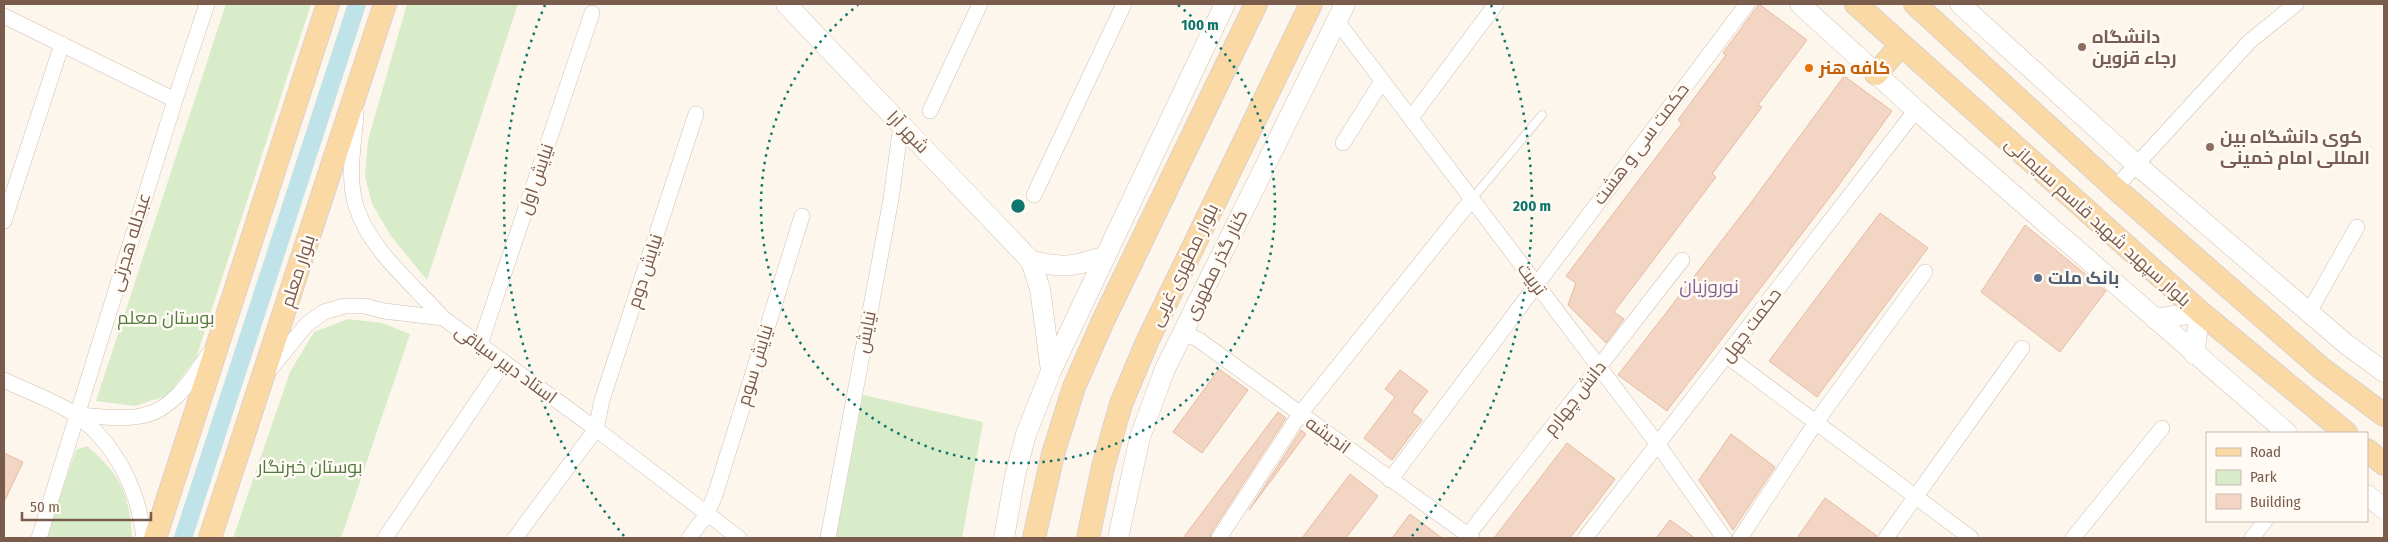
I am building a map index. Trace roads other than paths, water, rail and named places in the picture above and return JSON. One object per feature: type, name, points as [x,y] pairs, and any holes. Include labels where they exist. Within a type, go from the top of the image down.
[{"type":"main road","points":[[155,538],[328,4]]},
{"type":"main road","name":"بلوار معلم","points":[[210,538],[385,4]]},
{"type":"main road","points":[[1034,538],[1053,454],[1074,387],[1103,321],[1256,4]]},
{"type":"main road","name":"بلوار مطهری غربی","points":[[1088,538],[1103,467],[1125,395],[1147,342],[1311,4]]},
{"type":"main road","name":"بلوار سپهبد شهید قاسم سلیمانی","points":[[1856,4],[2200,312],[2345,432]]},
{"type":"main road","name":"بلوار سپهبد شهید قاسم سلیمانی","points":[[1915,4],[2115,188],[2320,368],[2384,415]]},
{"type":"main road","points":[[1876,74],[1901,45]]},
{"type":"main road","points":[[2368,451],[2384,464]]},
{"type":"street","name":"عبدلله هجرتی","points":[[39,538],[174,100],[207,4]]},
{"type":"street","name":"شهر آرا","points":[[786,4],[1030,260]]},
{"type":"street","points":[[930,111],[980,4]]},
{"type":"street","points":[[1034,195],[1124,4]]},
{"type":"street","points":[[1004,538],[1015,476],[1024,443],[1051,370],[1225,4]]},
{"type":"street","points":[[1411,118],[1496,4]]},
{"type":"street","name":"حکمت سی و هشت","points":[[1390,480],[1747,4]]},
{"type":"street","points":[[1800,4],[1916,110],[2285,432]]},
{"type":"street","points":[[1960,4],[2137,165],[2309,312],[2382,366]]},
{"type":"street","points":[[2115,188],[2250,42],[2296,4]]},
{"type":"street","name":"تربیت","points":[[1341,12],[1382,81],[1599,367],[1724,538]]},
{"type":"street","name":"کنار گذر مطهری","points":[[1118,538],[1140,437],[1166,369],[1341,12]]},
{"type":"street","name":"نیایش اول","points":[[480,344],[592,14]]},
{"type":"street","points":[[4,16],[174,100]]},
{"type":"street","points":[[4,221],[62,44]]},
{"type":"street","points":[[1343,143],[1382,81]]},
{"type":"street","points":[[359,84],[351,153],[356,206],[381,251],[443,318]]},
{"type":"street","name":"حکمت چهل","points":[[1585,538],[1728,356],[1916,110]]},
{"type":"street","name":"نیایش دوم","points":[[596,429],[602,400],[696,114]]},
{"type":"street","name":"نيايش","points":[[828,538],[891,199],[902,125]]},
{"type":"street","points":[[1219,538],[1300,414],[1472,200]]},
{"type":"street","name":"نیایش سوم","points":[[689,538],[707,514],[802,216]]},
{"type":"street","points":[[2309,312],[2356,227]]},
{"type":"street","points":[[1030,260],[1052,266],[1072,267],[1104,257]]},
{"type":"street","points":[[1030,260],[1040,289],[1051,370]]},
{"type":"street","name":"دانش چهارم","points":[[1463,535],[1599,367],[1682,260]]},
{"type":"street","points":[[1740,538],[1816,422],[1925,272]]},
{"type":"street","name":"استاد دبیر سیاقی","points":[[263,380],[306,324],[324,312],[344,306],[365,306],[384,311],[443,318],[596,429],[739,538]]},
{"type":"street","points":[[2155,319],[2200,312],[2194,354]]},
{"type":"street","points":[[76,415],[142,416],[161,409],[176,397],[190,381],[222,333]]},
{"type":"street","name":"اندیشه","points":[[1183,333],[1199,340],[1463,535]]},
{"type":"street","points":[[1886,538],[2022,348]]},
{"type":"street","points":[[1728,356],[1971,538]]},
{"type":"street","points":[[385,538],[503,363]]},
{"type":"street","points":[[4,380],[76,415],[96,435],[122,468],[134,491],[144,538]]},
{"type":"street","points":[[2073,538],[2162,428]]},
{"type":"street","points":[[515,538],[596,429]]},
{"type":"street","points":[[2368,496],[2384,509]]},
{"type":"street","points":[[2252,538],[2263,522]]},
{"type":"lane","points":[[1472,200],[1542,115]]},
{"type":"waterway","points":[[183,538],[357,4]]},
{"type":"place","name":"دانشگاه رجاء قزوین","points":[[2082,47]]},
{"type":"place","name":"کافه هنر","points":[[1809,68]]},
{"type":"place","name":"کوی دانشگاه بین المللی امام خمینی","points":[[2210,147]]},
{"type":"place","name":"بانک ملت","points":[[2038,278]]},
{"type":"district","name":"نوروزیان","points":[[1709,286]]},
{"type":"park label","name":"بوستان معلم","points":[[166,318]]},
{"type":"park label","name":"بوستان خبرنگار","points":[[310,467]]}]
